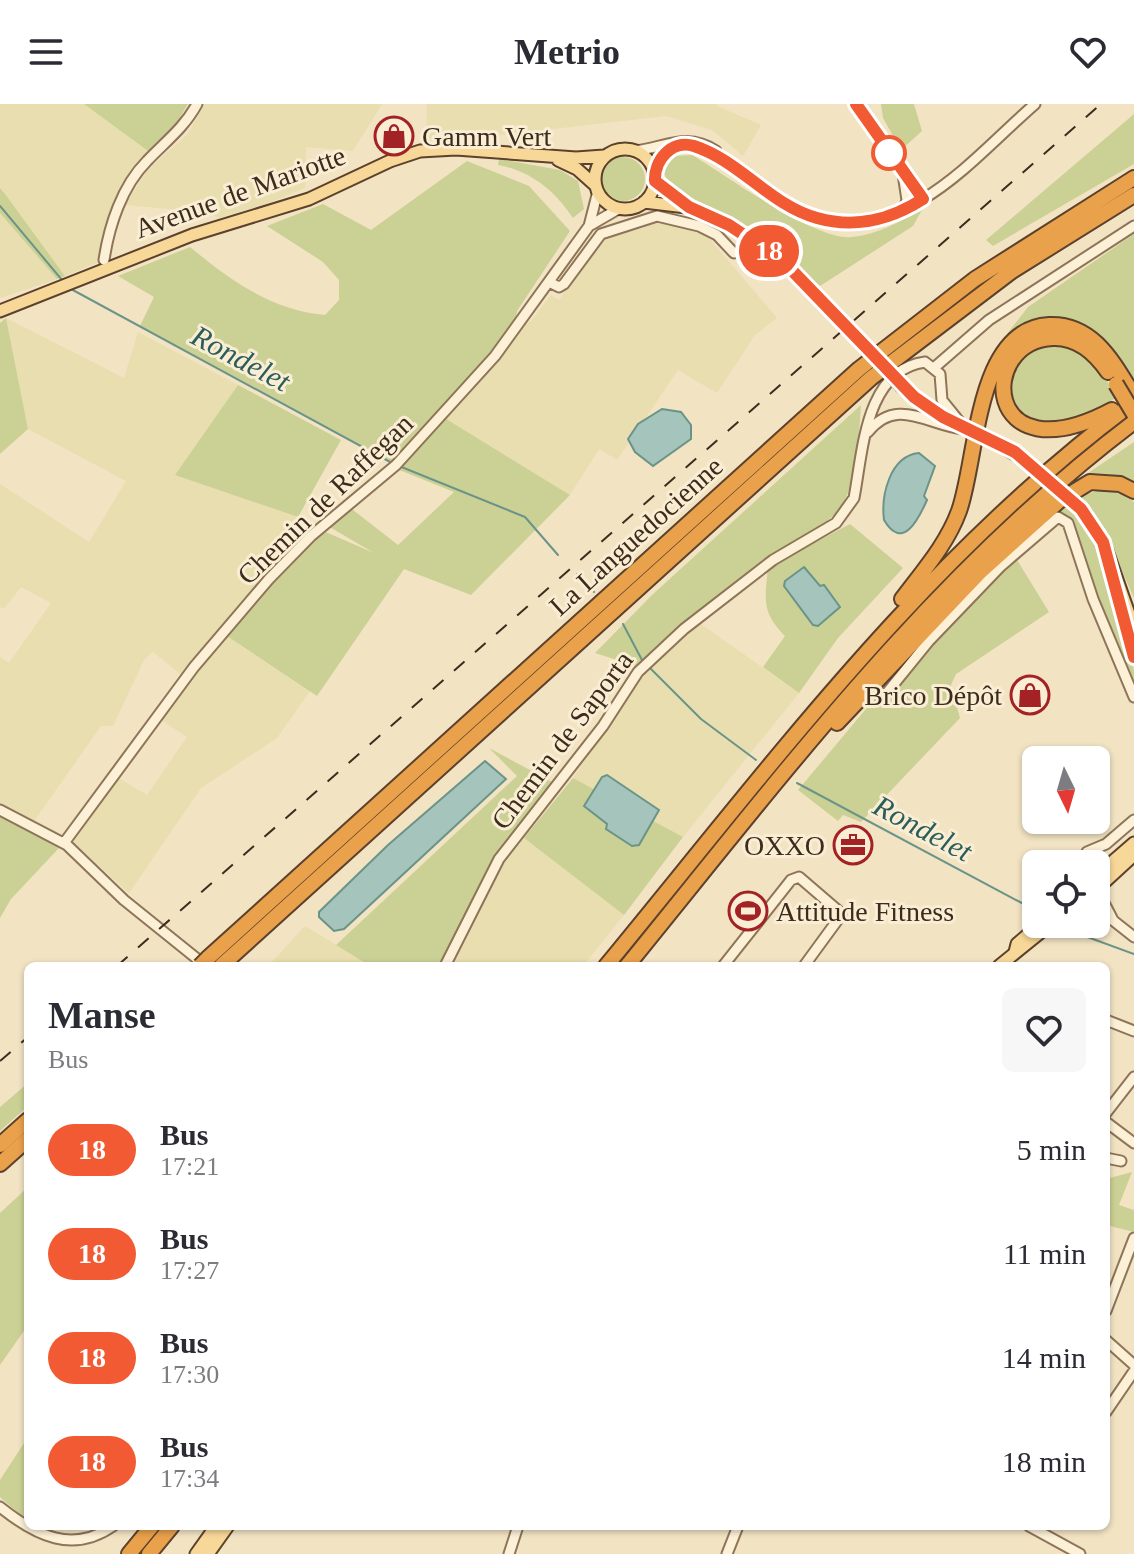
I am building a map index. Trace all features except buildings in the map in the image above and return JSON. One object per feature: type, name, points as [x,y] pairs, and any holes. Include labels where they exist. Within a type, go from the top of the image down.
[{"type":"highway","name":"La Languedocienne","points":[[211,962],[859,369],[975,279],[1134,178]]},
{"type":"highway","name":"La Languedocienne","points":[[211,962],[871,378],[1012,271],[1134,195]]},
{"type":"highway","points":[[609,962],[842,678],[938,552],[953,525],[968,478],[990,381],[1003,349],[1035,328],[1072,328],[1095,340],[1134,414]]},
{"type":"highway","points":[[1050,338],[1072,341],[1088,350],[1134,399],[1082,425],[1049,431],[1018,420],[1009,409],[1003,391],[1007,370],[1015,356],[1033,343],[1050,338]]},
{"type":"highway","points":[[842,678],[918,593],[990,522],[1134,399]]},
{"type":"highway","points":[[630,962],[890,647],[972,561],[1049,490],[1134,422]]},
{"type":"highway","points":[[790,766],[833,727],[980,572],[1059,501],[1090,482],[1120,484],[1134,491]]},
{"type":"highway","points":[[0,1145],[24,1124]]},
{"type":"highway","points":[[0,1164],[24,1143]]},
{"type":"highway","points":[[129,1554],[149,1530]]},
{"type":"highway","points":[[149,1554],[169,1530]]},
{"type":"main road","name":"Avenue de Mariotte","points":[[0,311],[192,235],[309,199],[377,166],[420,151],[456,149],[550,156],[604,156]]},
{"type":"main road","points":[[689,207],[644,202],[620,208],[604,200],[597,189],[597,167],[604,156],[618,150],[644,155],[654,176],[689,207],[729,225],[771,252],[834,313],[902,387],[932,411],[988,438],[1028,462],[1081,509],[1103,542],[1134,628]]},
{"type":"main road","name":"Avenue de Mariotte","points":[[550,156],[577,169],[597,189]]},
{"type":"main road","points":[[644,202],[654,176]]},
{"type":"main road","points":[[1103,542],[1134,657]]},
{"type":"main road","points":[[1110,864],[1134,843]]},
{"type":"main road","points":[[1110,874],[1134,855]]},
{"type":"main road","points":[[1015,952],[1017,944],[1024,938]]},
{"type":"main road","points":[[1004,962],[1033,938]]},
{"type":"main road","points":[[196,1554],[213,1530]]},
{"type":"main road","points":[[212,1551],[225,1530]]},
{"type":"street","points":[[104,260],[115,216],[133,179],[145,162],[176,134],[197,104]]},
{"type":"street","points":[[856,104],[923,199]]},
{"type":"street","points":[[654,176],[663,155],[680,146],[695,147],[726,162],[779,200],[817,218],[870,222],[903,212],[923,199],[1035,104]]},
{"type":"street","points":[[635,151],[676,140],[696,140],[720,154],[726,162]]},
{"type":"street","points":[[902,171],[906,187],[903,212]]},
{"type":"street","name":"Chemin de Raffegan","points":[[64,843],[194,667],[269,579],[311,536],[396,465],[495,356],[589,226],[597,189]]},
{"type":"street","name":"Chemin de Raffegan","points":[[589,226],[620,208]]},
{"type":"street","points":[[549,282],[559,287],[564,284],[608,230],[657,216],[699,226],[717,235],[734,253]]},
{"type":"street","points":[[969,429],[947,409],[935,367],[989,320],[1134,226]]},
{"type":"street","name":"Chemin de Saporta","points":[[447,962],[499,859],[603,726],[638,672],[684,629],[762,569],[836,523],[848,509],[869,416],[879,392],[915,363],[925,362],[935,367]]},
{"type":"street","points":[[866,435],[877,421],[896,412],[909,412],[944,427],[969,429]]},
{"type":"street","points":[[881,700],[929,641],[1001,566],[1058,517],[1068,523],[1090,590],[1134,697]]},
{"type":"street","points":[[0,810],[64,843],[124,900],[206,962]]},
{"type":"street","points":[[1096,850],[1134,820]]},
{"type":"street","points":[[726,962],[791,880],[799,877],[842,914],[807,962]]},
{"type":"street","points":[[1110,914],[1113,920]]},
{"type":"street","points":[[1110,918],[1134,937]]},
{"type":"street","points":[[1110,1022],[1134,1031]]},
{"type":"street","points":[[1110,1108],[1134,1077]]},
{"type":"street","points":[[1110,1125],[1134,1143]]},
{"type":"street","points":[[1110,1159],[1121,1161]]},
{"type":"street","points":[[1110,1301],[1134,1238]]},
{"type":"street","points":[[1110,1344],[1134,1368],[1110,1406]]},
{"type":"street","points":[[0,1507],[24,1525]]},
{"type":"street","points":[[30,1530],[52,1547],[89,1546],[101,1540],[110,1530]]},
{"type":"street","points":[[509,1554],[517,1530]]},
{"type":"street","points":[[727,1554],[736,1530]]},
{"type":"street","points":[[1036,1530],[1080,1554]]},
{"type":"shaded area","points":[[0,104],[84,104],[148,151],[116,199],[99,262],[65,276],[0,188]]},
{"type":"shaded area","points":[[205,104],[382,104],[353,151],[306,147],[305,188],[264,205],[218,218],[212,213],[125,205],[148,169],[187,135]]},
{"type":"shaded area","points":[[427,104],[718,104],[761,125],[743,156],[712,130],[666,116],[459,140],[433,139],[426,138]]},
{"type":"shaded area","points":[[0,213],[57,279],[0,298]]},
{"type":"shaded area","points":[[658,220],[695,229],[709,238],[777,318],[755,335],[717,393],[678,370],[617,460],[599,449],[570,495],[443,417],[520,326],[531,321],[551,295],[559,300],[600,243],[613,231],[642,229]]},
{"type":"shaded area","points":[[6,318],[124,378],[138,332],[238,385],[176,475],[315,523],[220,628],[184,677],[153,652],[144,660],[113,726],[101,726],[34,821],[0,807],[0,657],[9,663],[51,603],[21,587],[4,609],[0,607],[0,484],[89,542],[126,481],[28,429]]},
{"type":"shaded area","points":[[698,622],[799,693],[683,837],[573,778],[646,668]]},
{"type":"shaded area","points":[[224,634],[310,691],[277,738],[201,788],[129,893],[73,842],[115,776],[147,795],[187,737],[160,719]]},
{"type":"shaded area","points":[[524,838],[624,915],[586,962],[455,962],[502,866]]},
{"type":"shaded area","points":[[305,926],[364,962],[272,962]]},
{"type":"green space","points":[[84,104],[188,104],[172,130],[148,151]]},
{"type":"green space","points":[[881,104],[914,104],[922,131],[901,150],[883,118]]},
{"type":"green space","points":[[1134,114],[1134,164],[993,246],[986,240]]},
{"type":"green space","points":[[692,155],[794,218],[836,235],[852,237],[870,233],[922,210],[913,226],[820,286],[767,243],[669,184],[663,171],[674,156]]},
{"type":"green space","points":[[623,157],[639,163],[645,179],[639,195],[623,201],[607,195],[601,179],[607,163]]},
{"type":"green space","points":[[499,159],[560,170],[578,181],[584,209],[573,218],[541,184],[521,172],[498,165]]},
{"type":"green space","points":[[467,161],[529,186],[570,231],[517,311],[515,325],[394,463],[140,326],[154,297],[118,276],[190,247],[252,292],[287,307],[325,315],[339,300],[339,280],[323,262],[267,226],[323,204],[371,230]]},
{"type":"green space","points":[[0,188],[65,276],[57,279],[0,213]]},
{"type":"green space","points":[[1134,234],[1134,380],[1107,345],[1082,324],[1067,319],[1050,319],[1007,334],[1028,307]]},
{"type":"green space","points":[[6,318],[28,429],[0,454],[0,323]]},
{"type":"green space","points":[[1055,343],[1076,351],[1092,362],[1117,397],[1085,416],[1060,425],[1035,423],[1022,415],[1009,396],[1012,376],[1021,360]]},
{"type":"green space","points":[[238,385],[341,440],[298,517],[175,475]]},
{"type":"green space","points":[[861,405],[853,476],[844,503],[837,512],[753,569],[636,666],[595,653],[652,595]]},
{"type":"green space","points":[[443,417],[570,495],[471,595],[404,569],[317,696],[224,634],[263,586],[321,530],[374,553],[326,525],[348,506],[398,545],[454,492],[397,469]]},
{"type":"green space","points":[[1134,442],[1134,481],[1110,474],[1088,473]]},
{"type":"green space","points":[[1102,490],[1122,494],[1134,502],[1134,598],[1104,531],[1077,496]]},
{"type":"green space","points":[[1066,503],[1091,530],[1134,670],[1134,685],[1096,601],[1069,519],[1063,513],[1057,514]]},
{"type":"green space","points":[[850,524],[903,568],[838,638],[799,693],[763,667],[785,636],[772,619],[766,604],[768,567]]},
{"type":"green space","points":[[1011,550],[1049,612],[956,674],[951,685],[960,718],[861,822],[843,815],[838,821],[798,790],[902,666]]},
{"type":"green space","points":[[489,748],[554,783],[497,857],[443,962],[364,962],[336,945],[517,776]]},
{"type":"green space","points":[[573,778],[683,837],[624,915],[524,838]]},
{"type":"green space","points":[[0,815],[59,848],[11,899],[0,918]]},
{"type":"green space","points":[[24,1086],[24,1110],[0,1131],[0,1107]]},
{"type":"green space","points":[[1132,1172],[1119,1205],[1134,1210],[1134,1232],[1110,1226],[1110,1178]]},
{"type":"green space","points":[[24,1191],[24,1331],[0,1365],[0,1213]]},
{"type":"green space","points":[[24,1443],[24,1518],[0,1497],[0,1480]]},
{"type":"water","points":[[662,409],[681,412],[691,425],[691,439],[653,466],[635,452],[628,439],[638,424]]},
{"type":"water","points":[[919,453],[935,466],[924,496],[927,500],[910,529],[898,533],[884,520],[886,489],[900,462]]},
{"type":"water","points":[[804,567],[820,586],[824,585],[840,607],[818,626],[813,625],[784,586],[785,581]]},
{"type":"water","points":[[485,761],[506,779],[344,929],[334,931],[319,917],[319,912],[388,845]]},
{"type":"water","points":[[607,775],[659,810],[639,845],[632,846],[606,829],[607,824],[584,806],[602,777]]},
{"type":"waterway","name":"Rondelet","points":[[0,206],[62,280]]},
{"type":"waterway","name":"Rondelet","points":[[71,289],[392,463]]},
{"type":"waterway","name":"Rondelet","points":[[399,466],[525,517],[558,555]]},
{"type":"waterway","points":[[577,574],[594,592]]},
{"type":"waterway","points":[[623,624],[642,660]]},
{"type":"waterway","name":"Rondelet","points":[[648,666],[701,719],[756,760]]},
{"type":"waterway","name":"Rondelet","points":[[797,783],[1022,903]]},
{"type":"waterway","name":"Rondelet","points":[[1090,938],[1134,954]]},
{"type":"railway","points":[[122,962],[1101,104]]},
{"type":"railway","points":[[0,1061],[24,1040]]},
{"type":"bus line","name":"18","points":[[856,104],[923,199],[896,215],[870,222],[849,223],[817,218],[779,200],[726,162],[688,145],[674,148],[663,155],[654,171],[655,181],[689,207],[729,225],[782,260],[914,397],[943,417],[1015,452],[1081,509],[1103,542],[1134,657]]},
{"type":"place","name":"Gamm Vert","points":[[394,136]]},
{"type":"place","name":"Brico Dépôt","points":[[1030,695]]},
{"type":"place","name":"OXXO","points":[[853,845]]},
{"type":"place","name":"Attitude Fitness","points":[[748,911]]}]
